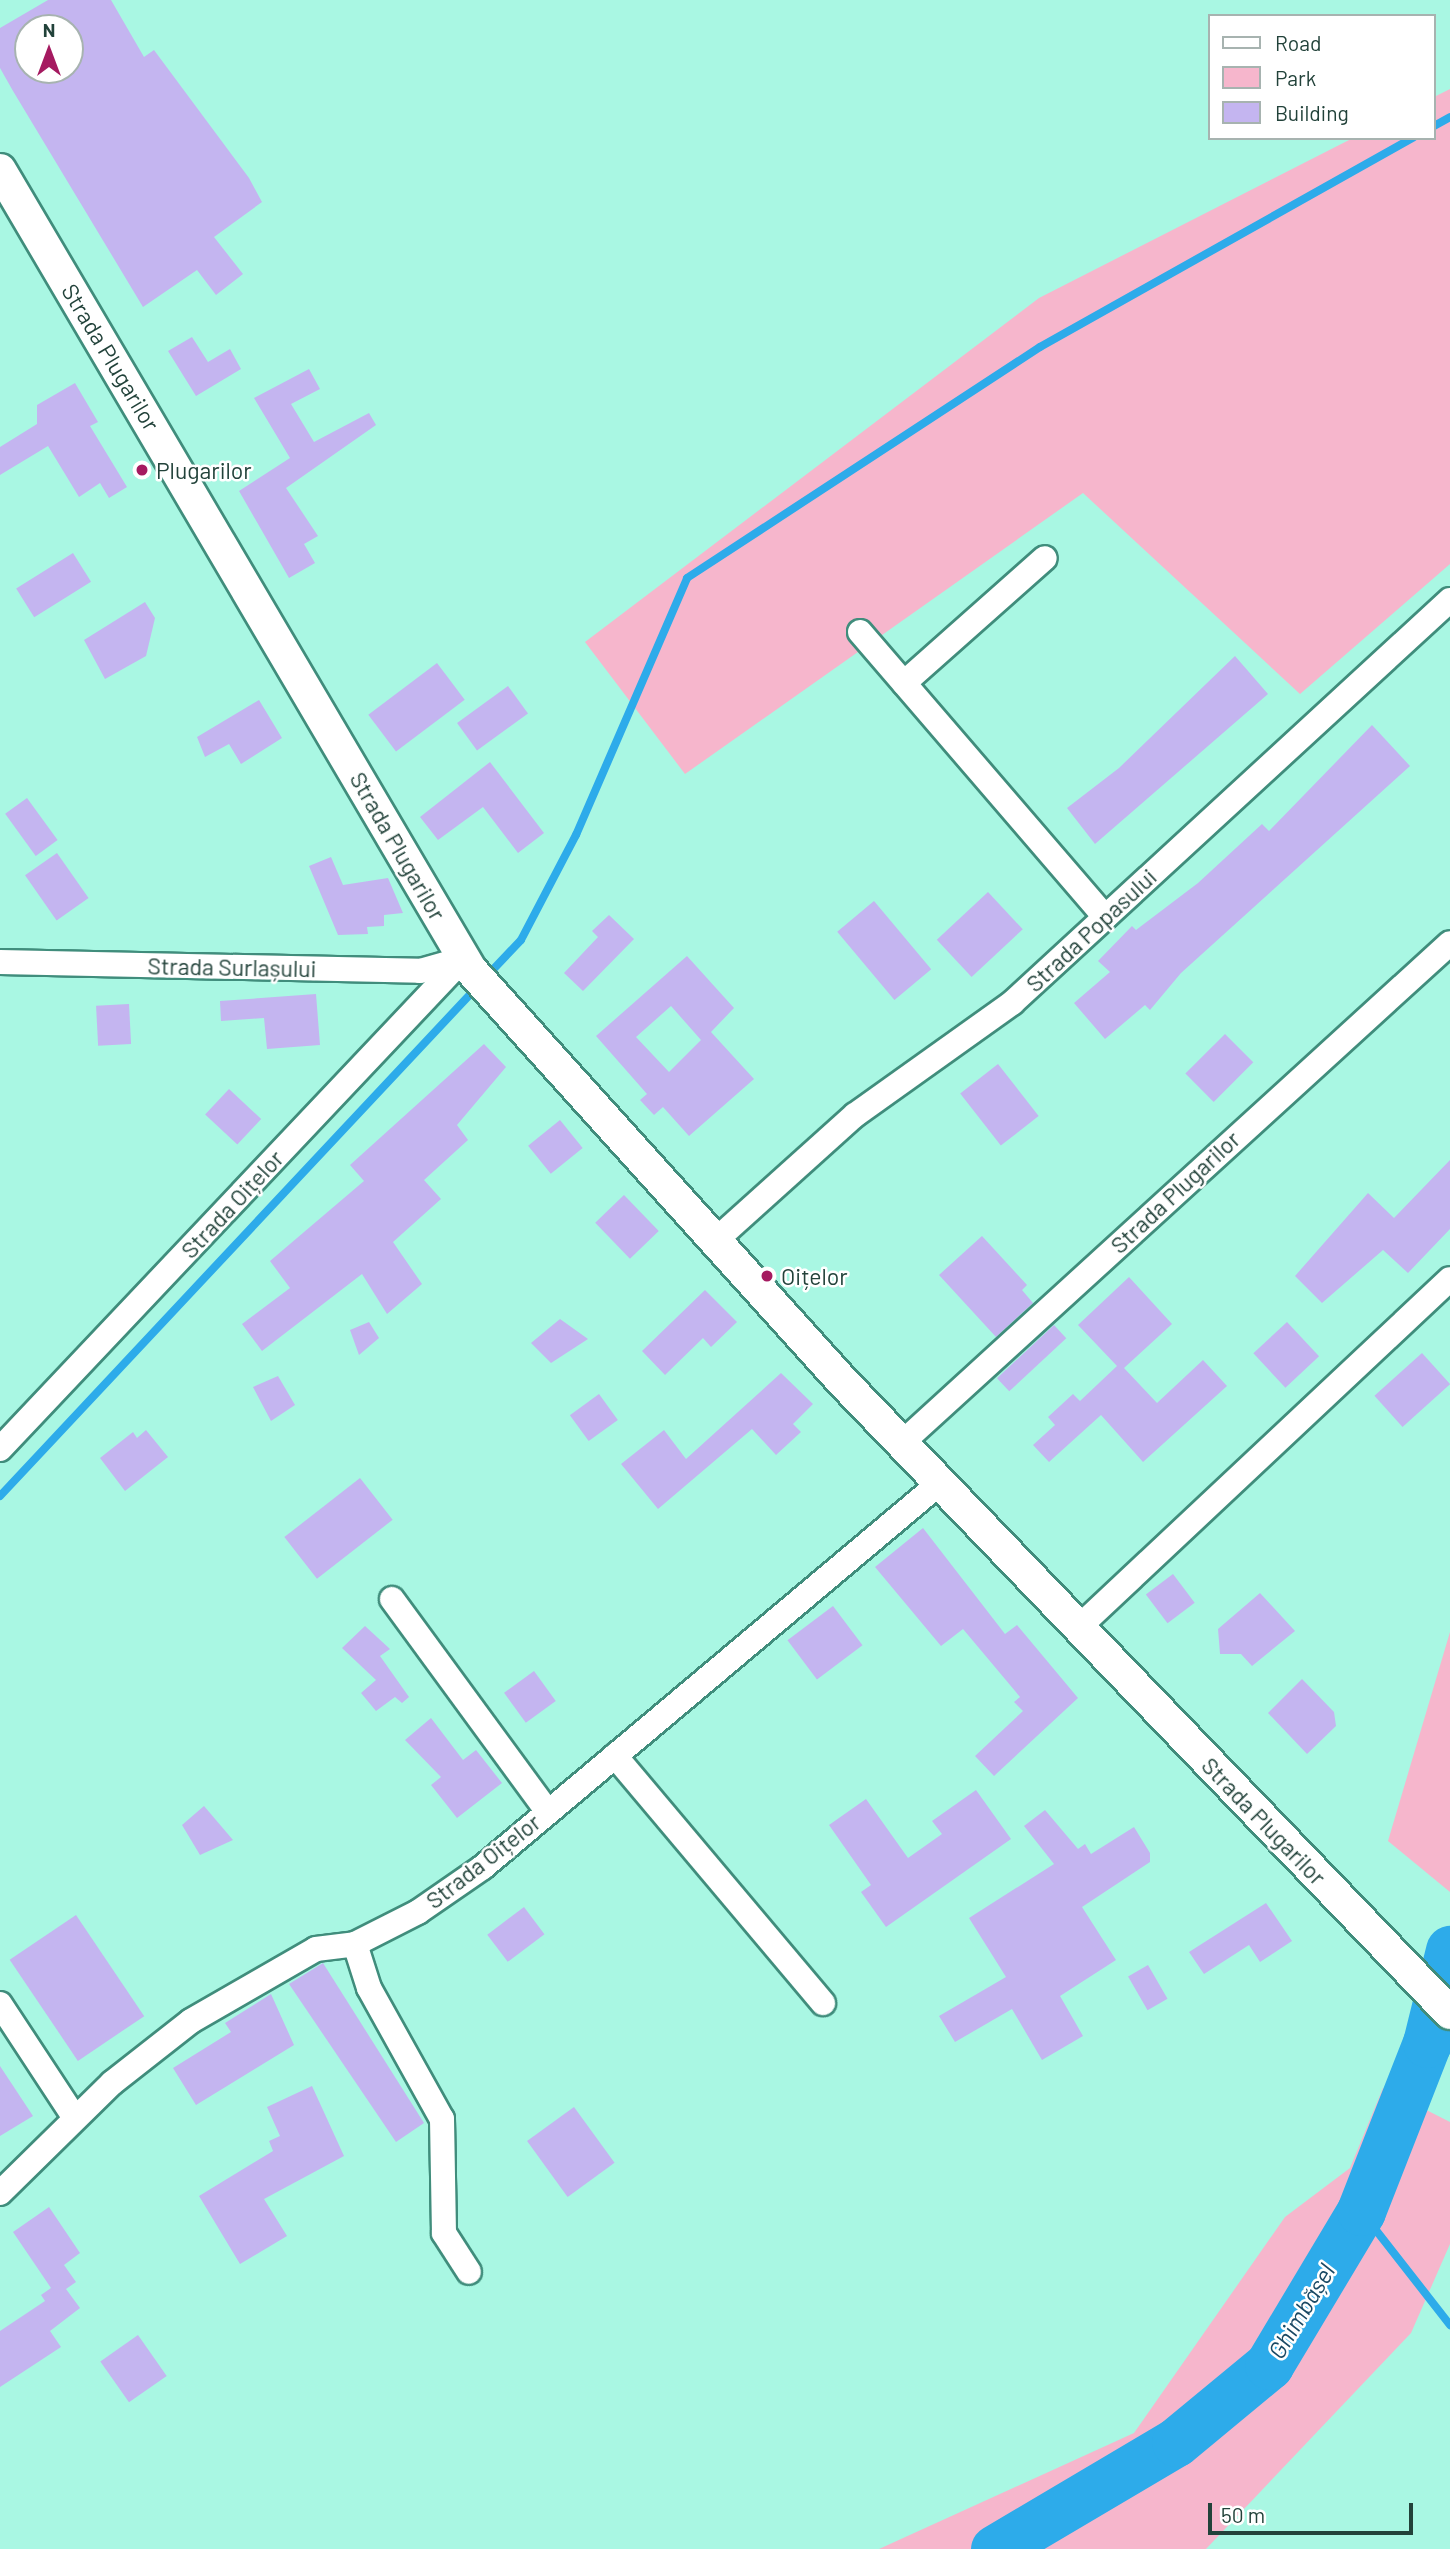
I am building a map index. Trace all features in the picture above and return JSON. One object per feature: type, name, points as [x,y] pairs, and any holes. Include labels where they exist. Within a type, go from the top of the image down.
[{"type":"street","name":"Strada Plugarilor","points":[[0,170],[467,964],[716,1240],[1077,1629],[1450,2013]]},
{"type":"street","points":[[904,683],[1045,558]]},
{"type":"street","name":"Strada Popasului","points":[[716,1240],[855,1115],[965,1042],[1450,600]]},
{"type":"street","points":[[860,632],[1105,917]]},
{"type":"street","name":"Strada Plugarilor","points":[[903,1442],[1450,943]]},
{"type":"street","name":"Strada Surlașului","points":[[0,962],[420,971],[467,964]]},
{"type":"street","name":"Strada Oițelor","points":[[0,1449],[467,964]]},
{"type":"street","points":[[1077,1629],[1450,1279]]},
{"type":"street","name":"Strada Oițelor","points":[[0,2193],[75,2118],[191,2021],[316,1949],[355,1944],[418,1912],[615,1756],[941,1482]]},
{"type":"street","points":[[391,1599],[547,1811]]},
{"type":"street","points":[[615,1756],[823,2003]]},
{"type":"street","points":[[355,1944],[369,1988],[442,2119],[444,2233],[470,2272]]},
{"type":"street","points":[[0,2004],[75,2118]]},
{"type":"green space","points":[[1450,89],[1450,564],[1300,694],[1083,493],[685,774],[585,642],[1039,298],[1349,140],[1436,140],[1436,96]]},
{"type":"green space","points":[[1450,1632],[1450,1892],[1388,1841]]},
{"type":"green space","points":[[1383,2088],[1450,2122],[1450,2244],[1411,2333],[1206,2549],[879,2549],[1134,2433],[1285,2217],[1350,2168]]},
{"type":"building","points":[[48,0],[111,0],[144,57],[154,50],[249,178],[262,202],[214,237],[243,274],[216,295],[197,270],[143,307],[0,68],[0,28],[14,20],[14,84],[84,84],[84,14],[24,14]]},
{"type":"building","points":[[192,337],[208,362],[230,349],[241,369],[196,396],[168,351]]},
{"type":"building","points":[[309,369],[320,389],[291,404],[314,442],[369,413],[376,425],[286,488],[318,536],[304,544],[315,563],[289,578],[239,491],[290,458],[254,398]]},
{"type":"building","points":[[75,383],[98,422],[90,426],[127,487],[109,498],[100,483],[79,497],[48,446],[0,475],[0,447],[37,424],[37,405]]},
{"type":"building","points":[[73,553],[91,582],[34,617],[16,589]]},
{"type":"building","points":[[145,602],[155,618],[146,656],[105,679],[84,640]]},
{"type":"building","points":[[1235,656],[1268,694],[1095,844],[1067,808],[1119,768]]},
{"type":"building","points":[[437,663],[465,700],[396,751],[368,715]]},
{"type":"building","points":[[508,686],[528,714],[477,751],[457,723]]},
{"type":"building","points":[[259,700],[282,738],[241,764],[229,744],[205,757],[197,737]]},
{"type":"building","points":[[1372,725],[1410,766],[1181,973],[1150,1010],[1145,1005],[1105,1039],[1074,1003],[1110,972],[1098,961],[1132,926],[1136,930],[1198,883],[1262,824],[1269,831]]},
{"type":"building","points":[[490,762],[544,833],[518,853],[483,807],[438,840],[420,817]]},
{"type":"building","points":[[27,798],[58,840],[36,856],[5,814]]},
{"type":"building","points":[[57,853],[89,898],[57,920],[25,875]]},
{"type":"building","points":[[331,857],[343,885],[388,878],[403,913],[384,915],[384,926],[367,927],[368,934],[338,935],[309,866]]},
{"type":"building","points":[[988,892],[1023,929],[972,977],[937,940]]},
{"type":"building","points":[[874,901],[931,969],[894,1000],[837,932]]},
{"type":"building","points":[[609,915],[634,939],[583,991],[564,973],[598,937],[592,931]]},
{"type":"building","points":[[687,956],[734,1008],[711,1032],[754,1079],[689,1136],[663,1107],[654,1115],[640,1100],[647,1094],[596,1036]],"holes":[[[671,1006],[701,1040],[669,1072],[636,1037]]]},
{"type":"building","points":[[316,994],[320,1045],[267,1049],[264,1018],[221,1021],[220,1001]]},
{"type":"building","points":[[129,1004],[131,1044],[98,1046],[96,1006]]},
{"type":"building","points":[[1225,1034],[1253,1062],[1214,1102],[1185,1074]]},
{"type":"building","points":[[484,1044],[506,1067],[457,1125],[468,1140],[424,1180],[441,1199],[393,1242],[422,1284],[387,1314],[362,1274],[262,1351],[242,1324],[290,1288],[270,1261],[364,1181],[350,1165]]},
{"type":"building","points":[[998,1064],[1039,1116],[1001,1146],[960,1094]]},
{"type":"building","points":[[229,1089],[261,1119],[237,1145],[205,1115]]},
{"type":"building","points":[[560,1120],[583,1148],[551,1174],[528,1146]]},
{"type":"building","points":[[1450,1160],[1450,1229],[1408,1273],[1383,1250],[1322,1303],[1295,1276],[1368,1193],[1394,1218]]},
{"type":"building","points":[[624,1195],[659,1231],[630,1259],[595,1223]]},
{"type":"building","points":[[982,1236],[1027,1285],[1022,1290],[1033,1303],[996,1337],[939,1275]]},
{"type":"building","points":[[1129,1277],[1172,1324],[1124,1368],[1157,1403],[1203,1360],[1227,1386],[1143,1462],[1101,1415],[1049,1462],[1033,1445],[1055,1425],[1048,1417],[1073,1394],[1080,1401],[1117,1366],[1078,1325]]},
{"type":"building","points":[[705,1290],[737,1322],[711,1347],[703,1338],[665,1375],[642,1351]]},
{"type":"building","points":[[560,1319],[588,1339],[551,1363],[531,1343]]},
{"type":"building","points":[[369,1322],[379,1338],[359,1355],[350,1330]]},
{"type":"building","points":[[1287,1322],[1319,1356],[1285,1388],[1253,1353]]},
{"type":"building","points":[[1054,1325],[1066,1338],[1009,1391],[997,1378]]},
{"type":"building","points":[[1422,1353],[1450,1384],[1403,1427],[1374,1396]]},
{"type":"building","points":[[781,1373],[813,1404],[793,1424],[801,1432],[776,1455],[752,1429],[658,1509],[621,1464],[664,1430],[686,1459]]},
{"type":"building","points":[[278,1376],[295,1405],[271,1421],[253,1387]]},
{"type":"building","points":[[599,1394],[618,1420],[589,1441],[570,1415]]},
{"type":"building","points":[[146,1430],[168,1457],[125,1491],[100,1458],[133,1432],[137,1438]]},
{"type":"building","points":[[360,1478],[393,1520],[317,1579],[284,1537]]},
{"type":"building","points":[[923,1528],[1005,1634],[1017,1625],[1078,1698],[994,1776],[975,1756],[1023,1711],[1014,1702],[1020,1697],[963,1629],[941,1646],[875,1567]]},
{"type":"building","points":[[1173,1574],[1195,1603],[1168,1623],[1146,1594]]},
{"type":"building","points":[[1260,1593],[1295,1631],[1252,1666],[1241,1654],[1220,1654],[1218,1629]]},
{"type":"building","points":[[833,1606],[862,1645],[817,1679],[787,1640]]},
{"type":"building","points":[[365,1626],[390,1649],[380,1656],[409,1697],[402,1703],[395,1697],[376,1711],[361,1693],[376,1680],[342,1648]]},
{"type":"building","points":[[534,1671],[556,1701],[526,1723],[504,1693]]},
{"type":"building","points":[[1302,1679],[1334,1712],[1336,1726],[1307,1754],[1268,1713]]},
{"type":"building","points":[[431,1718],[463,1760],[476,1750],[502,1783],[457,1818],[431,1785],[441,1777],[405,1740]]},
{"type":"building","points":[[976,1790],[1011,1839],[886,1927],[861,1892],[871,1885],[829,1825],[866,1799],[908,1858],[942,1834],[932,1821]]},
{"type":"building","points":[[204,1806],[233,1840],[200,1855],[182,1825]]},
{"type":"building","points":[[1045,1810],[1078,1849],[1085,1844],[1091,1854],[1134,1827],[1150,1853],[1150,1862],[1082,1907],[1116,1960],[1060,1996],[1083,2036],[1042,2060],[1012,2009],[955,2042],[939,2016],[1006,1977],[969,1918],[1054,1864],[1024,1826]]},
{"type":"building","points":[[1266,1903],[1292,1941],[1260,1962],[1249,1945],[1204,1974],[1189,1952]]},
{"type":"building","points":[[524,1907],[544,1934],[508,1962],[487,1935]]},
{"type":"building","points":[[76,1915],[144,2016],[78,2061],[10,1960]]},
{"type":"building","points":[[323,1963],[424,2123],[396,2142],[289,1984]]},
{"type":"building","points":[[1148,1965],[1168,1999],[1148,2010],[1128,1976]]},
{"type":"building","points":[[271,1994],[294,2045],[196,2105],[173,2068],[231,2032],[225,2023]]},
{"type":"building","points":[[0,2066],[33,2116],[0,2136]]},
{"type":"building","points":[[312,2086],[344,2156],[264,2199],[287,2236],[240,2264],[199,2196],[273,2151],[269,2141],[280,2136],[267,2107]]},
{"type":"building","points":[[574,2107],[615,2163],[568,2197],[527,2141]]},
{"type":"building","points":[[49,2207],[80,2253],[64,2265],[76,2282],[66,2289],[80,2308],[50,2331],[61,2347],[0,2387],[0,2331],[45,2301],[41,2295],[51,2288],[13,2232]]},
{"type":"building","points":[[138,2335],[167,2376],[129,2402],[100,2361]]},
{"type":"waterway","points":[[1436,125],[1450,117]]},
{"type":"waterway","points":[[485,978],[521,940],[576,835],[687,578],[1040,347],[1409,140]]},
{"type":"waterway","points":[[0,1496],[477,987]]},
{"type":"waterway","name":"Ghimbășel","points":[[995,2549],[1176,2442],[1269,2365],[1361,2211],[1427,2043],[1450,1950]]},
{"type":"waterway","points":[[1361,2211],[1450,2325]]},
{"type":"place","name":"Plugarilor","points":[[142,470]]},
{"type":"place","name":"Oițelor","points":[[767,1276]]}]
